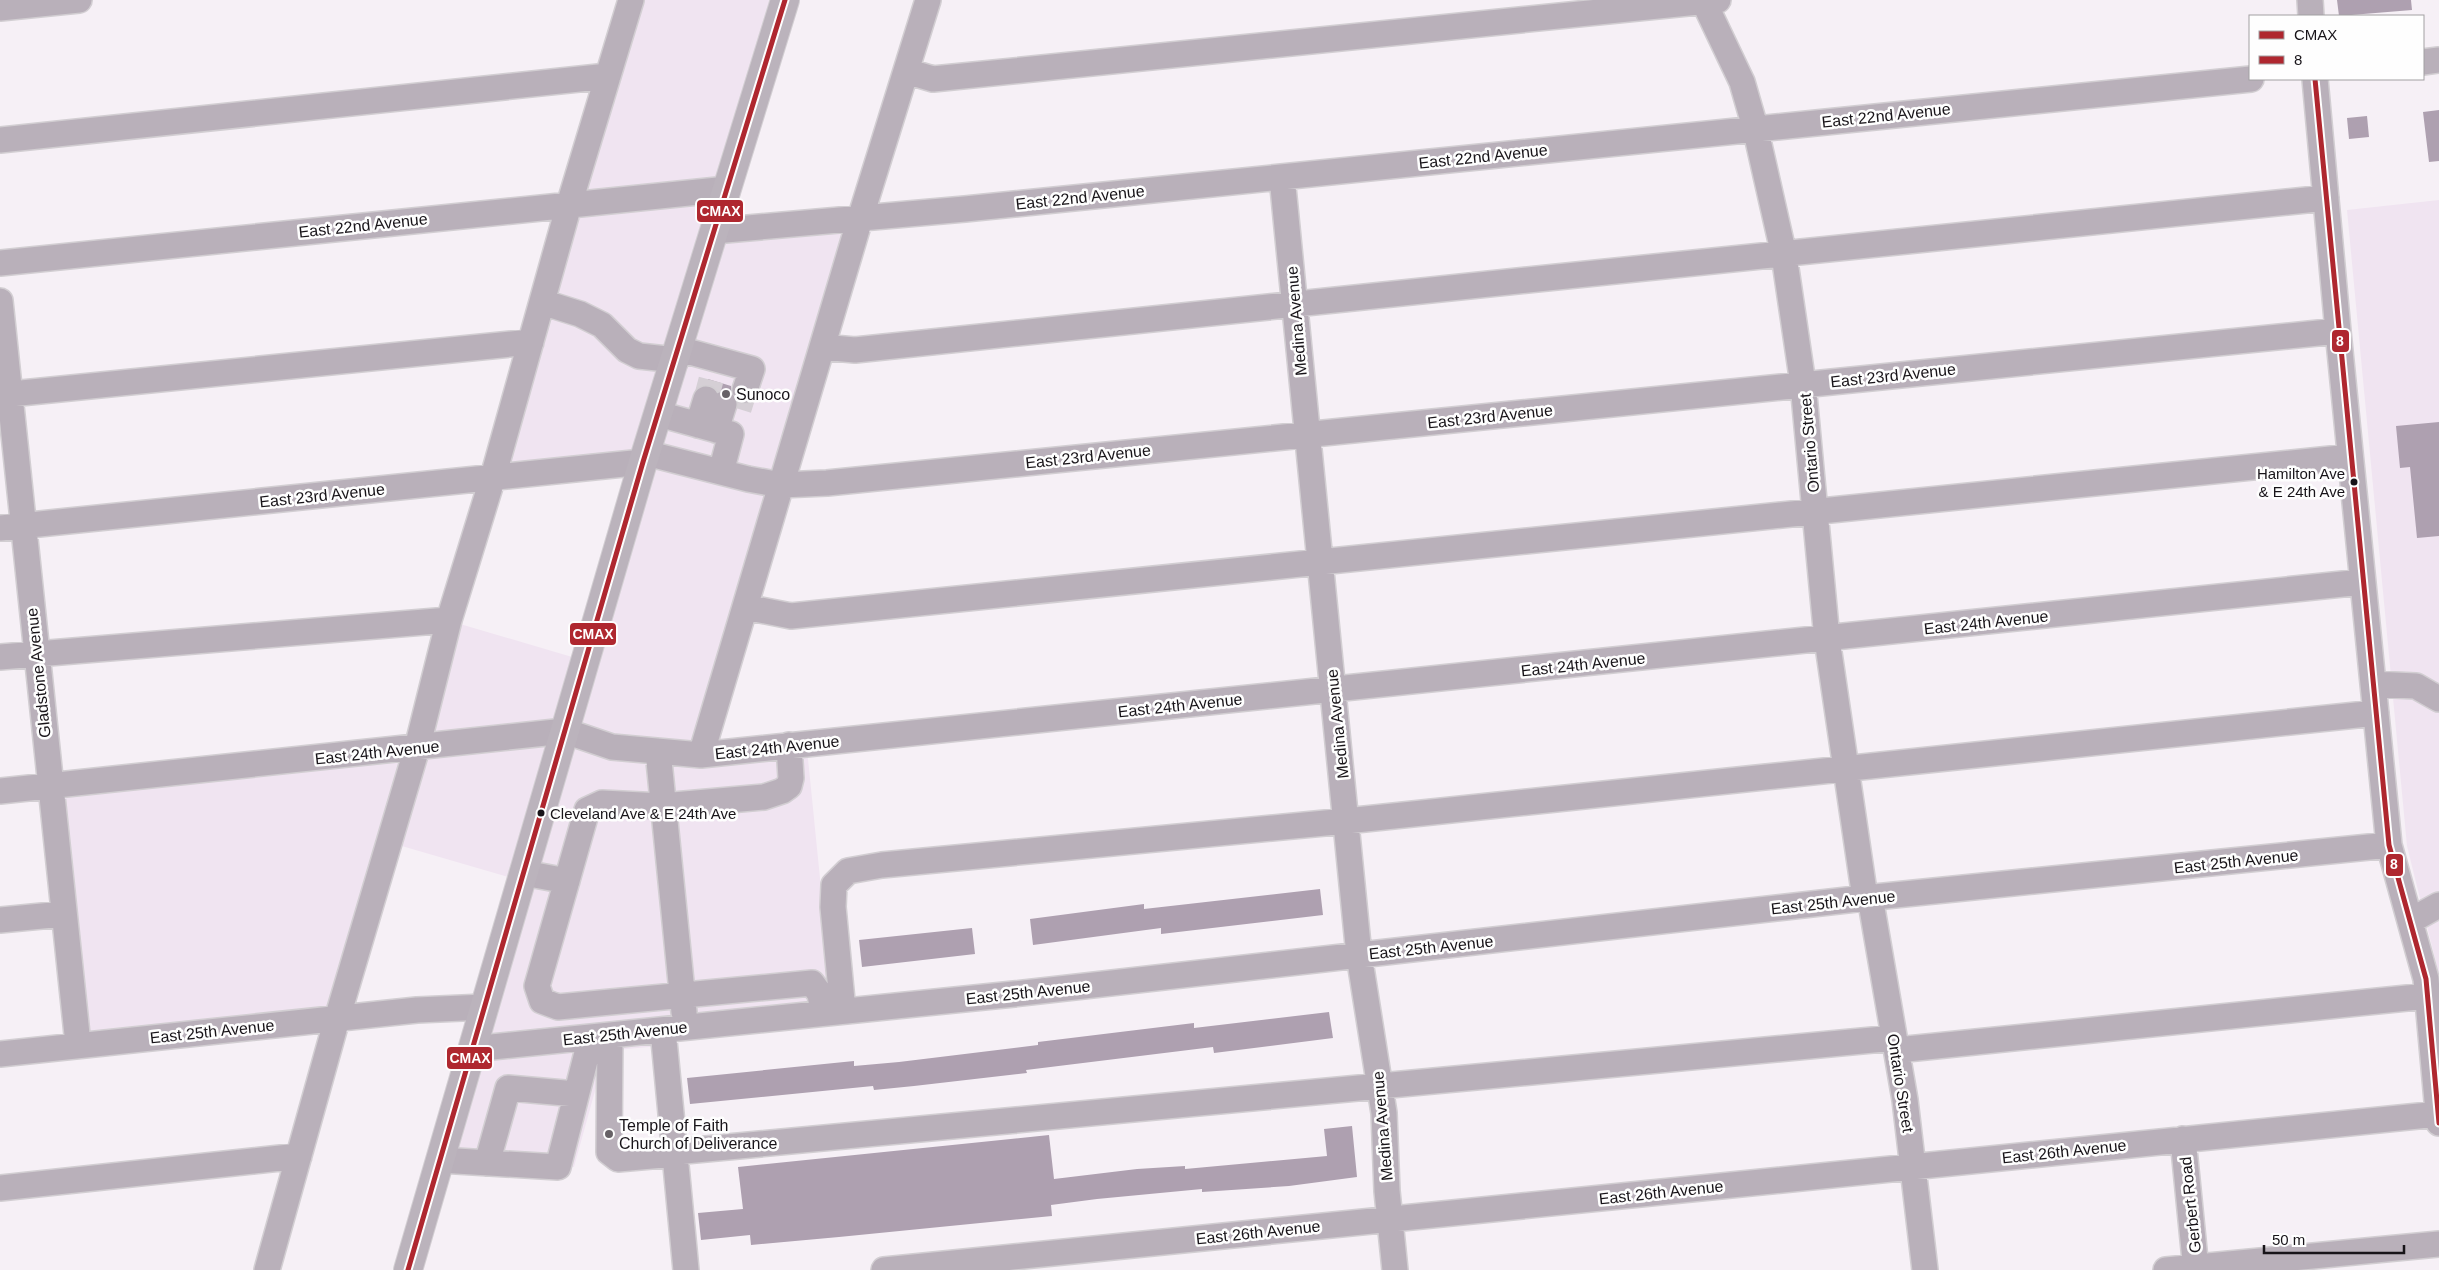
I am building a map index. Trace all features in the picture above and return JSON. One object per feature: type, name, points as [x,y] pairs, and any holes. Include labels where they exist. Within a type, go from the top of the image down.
[{"type":"main road","points":[[408,1270],[645,458],[785,0]]},
{"type":"street","points":[[0,8],[79,0]]},
{"type":"street","points":[[267,1270],[337,1019],[417,748],[449,620],[493,477],[569,205],[631,0]]},
{"type":"street","points":[[701,755],[860,219],[928,0]]},
{"type":"street","points":[[906,71],[933,78],[1708,0]]},
{"type":"street","name":"Ontario Street","points":[[1708,0],[1742,82],[1755,128],[1784,255],[1803,384],[1828,639],[1846,769],[1895,1044],[1914,1166],[1925,1270]]},
{"type":"street","points":[[2310,0],[2311,15]]},
{"type":"street","points":[[2424,62],[2439,60]]},
{"type":"street","points":[[0,140],[608,76]]},
{"type":"street","name":"East 22nd Avenue","points":[[714,231],[860,219],[2249,79]]},
{"type":"street","points":[[2315,80],[2362,582],[2389,845],[2426,979],[2439,1117]]},
{"type":"street","name":"Medina Avenue","points":[[1282,176],[1359,955],[1384,1113],[1395,1270]]},
{"type":"street","name":"East 22nd Avenue","points":[[0,263],[718,190],[727,191]]},
{"type":"street","points":[[822,347],[855,350],[1295,302],[1784,255],[2326,198]]},
{"type":"street","name":"Gladstone Avenue","points":[[0,301],[11,527],[36,654],[78,1044]]},
{"type":"street","points":[[542,302],[580,314],[602,326],[627,350],[639,356],[678,354],[726,386]]},
{"type":"street","name":"East 23rd Avenue","points":[[11,527],[493,477],[645,458],[781,485],[827,483],[1307,433],[2338,331]]},
{"type":"street","points":[[5,394],[531,342]]},
{"type":"street","points":[[721,472],[715,430],[726,386]]},
{"type":"street","points":[[715,430],[726,386]]},
{"type":"street","points":[[659,414],[715,430]]},
{"type":"street","points":[[745,607],[791,616],[2350,457]]},
{"type":"street","name":"East 24th Avenue","points":[[0,791],[565,731],[612,747],[701,755],[2362,582]]},
{"type":"street","points":[[0,657],[449,620]]},
{"type":"street","points":[[2373,684],[2416,686],[2439,699]]},
{"type":"street","points":[[833,1012],[834,885],[848,871],[882,865],[1346,820],[2376,713]]},
{"type":"street","points":[[789,746],[791,778],[789,786],[782,791],[764,797],[662,806],[602,803],[591,806],[584,819],[537,986],[542,1001],[558,1007],[812,983],[833,1012]]},
{"type":"street","points":[[658,751],[682,995],[674,1029],[674,1153],[686,1270]]},
{"type":"street","name":"East 25th Avenue","points":[[472,1049],[833,1012],[1868,898],[2389,845]]},
{"type":"street","points":[[524,873],[567,880]]},
{"type":"street","points":[[2410,921],[2439,904]]},
{"type":"street","points":[[0,920],[63,914]]},
{"type":"street","points":[[601,1036],[609,1152],[618,1159],[1380,1085],[1895,1044],[2427,996]]},
{"type":"street","name":"East 25th Avenue","points":[[0,1054],[78,1044],[417,1010],[484,1008]]},
{"type":"street","points":[[440,1160],[558,1167],[576,1094],[601,1036]]},
{"type":"street","points":[[487,1163],[508,1088],[576,1094]]},
{"type":"street","name":"East 26th Avenue","points":[[884,1270],[2183,1139],[2439,1117]]},
{"type":"street","name":"Gerbert Road","points":[[2183,1139],[2196,1268]]},
{"type":"street","points":[[0,1188],[299,1156]]},
{"type":"street","points":[[2166,1270],[2439,1244]]},
{"type":"shaded area","points":[[636,0],[784,0],[711,232],[864,219],[706,759],[807,749],[834,1017],[659,1035],[659,1046],[606,1051],[574,1167],[459,1172],[438,1168],[522,881],[388,842],[334,1023],[78,1044],[50,786],[413,749],[450,621],[589,662],[643,469],[492,482]]},
{"type":"shaded area","points":[[2439,200],[2439,975],[2407,846],[2347,210]]},
{"type":"building","points":[[2337,0],[2411,0],[2412,10],[2339,15]]},
{"type":"building","points":[[2439,110],[2439,161],[2429,162],[2423,112]]},
{"type":"building","points":[[2367,116],[2369,137],[2349,139],[2347,118]]},
{"type":"building","points":[[708,379],[731,386],[731,392],[718,392],[711,385],[706,385]]},
{"type":"building","points":[[2439,422],[2439,536],[2417,538],[2410,467],[2400,468],[2396,426]]},
{"type":"building","points":[[1320,889],[1323,915],[1161,934],[1161,928],[1033,945],[1030,919],[1144,904],[1144,909]]},
{"type":"building","points":[[972,928],[975,954],[862,967],[859,940]]},
{"type":"building","points":[[1329,1012],[1333,1038],[1214,1053],[1213,1047],[1026,1070],[1027,1073],[914,1086],[874,1090],[873,1086],[690,1104],[687,1078],[854,1061],[854,1066],[899,1062],[1038,1045],[1038,1042],[1194,1023],[1194,1028]]},
{"type":"building","points":[[1352,1126],[1357,1177],[1289,1186],[1202,1192],[1202,1189],[1097,1199],[1051,1205],[1052,1216],[839,1237],[751,1245],[750,1235],[701,1240],[698,1213],[743,1209],[738,1167],[1049,1135],[1054,1179],[1137,1169],[1185,1166],[1185,1169],[1327,1156],[1324,1129]]},
{"type":"tunnel","points":[[706,399],[711,380]]},
{"type":"tunnel","points":[[739,409],[745,390]]},
{"type":"transit line","name":"CMAX","points":[[408,1270],[643,462],[785,0]]},
{"type":"transit line","name":"8","points":[[2315,80],[2389,845],[2426,979],[2439,1123]]},
{"type":"place","name":"Sunoco","points":[[726,394]]},
{"type":"place","name":"Hamilton Ave & E 24th Ave","points":[[2354,482]]},
{"type":"place","name":"Cleveland Ave & E 24th Ave","points":[[541,813]]},
{"type":"place","name":"Temple of Faith Church of Deliverance","points":[[609,1134]]}]
